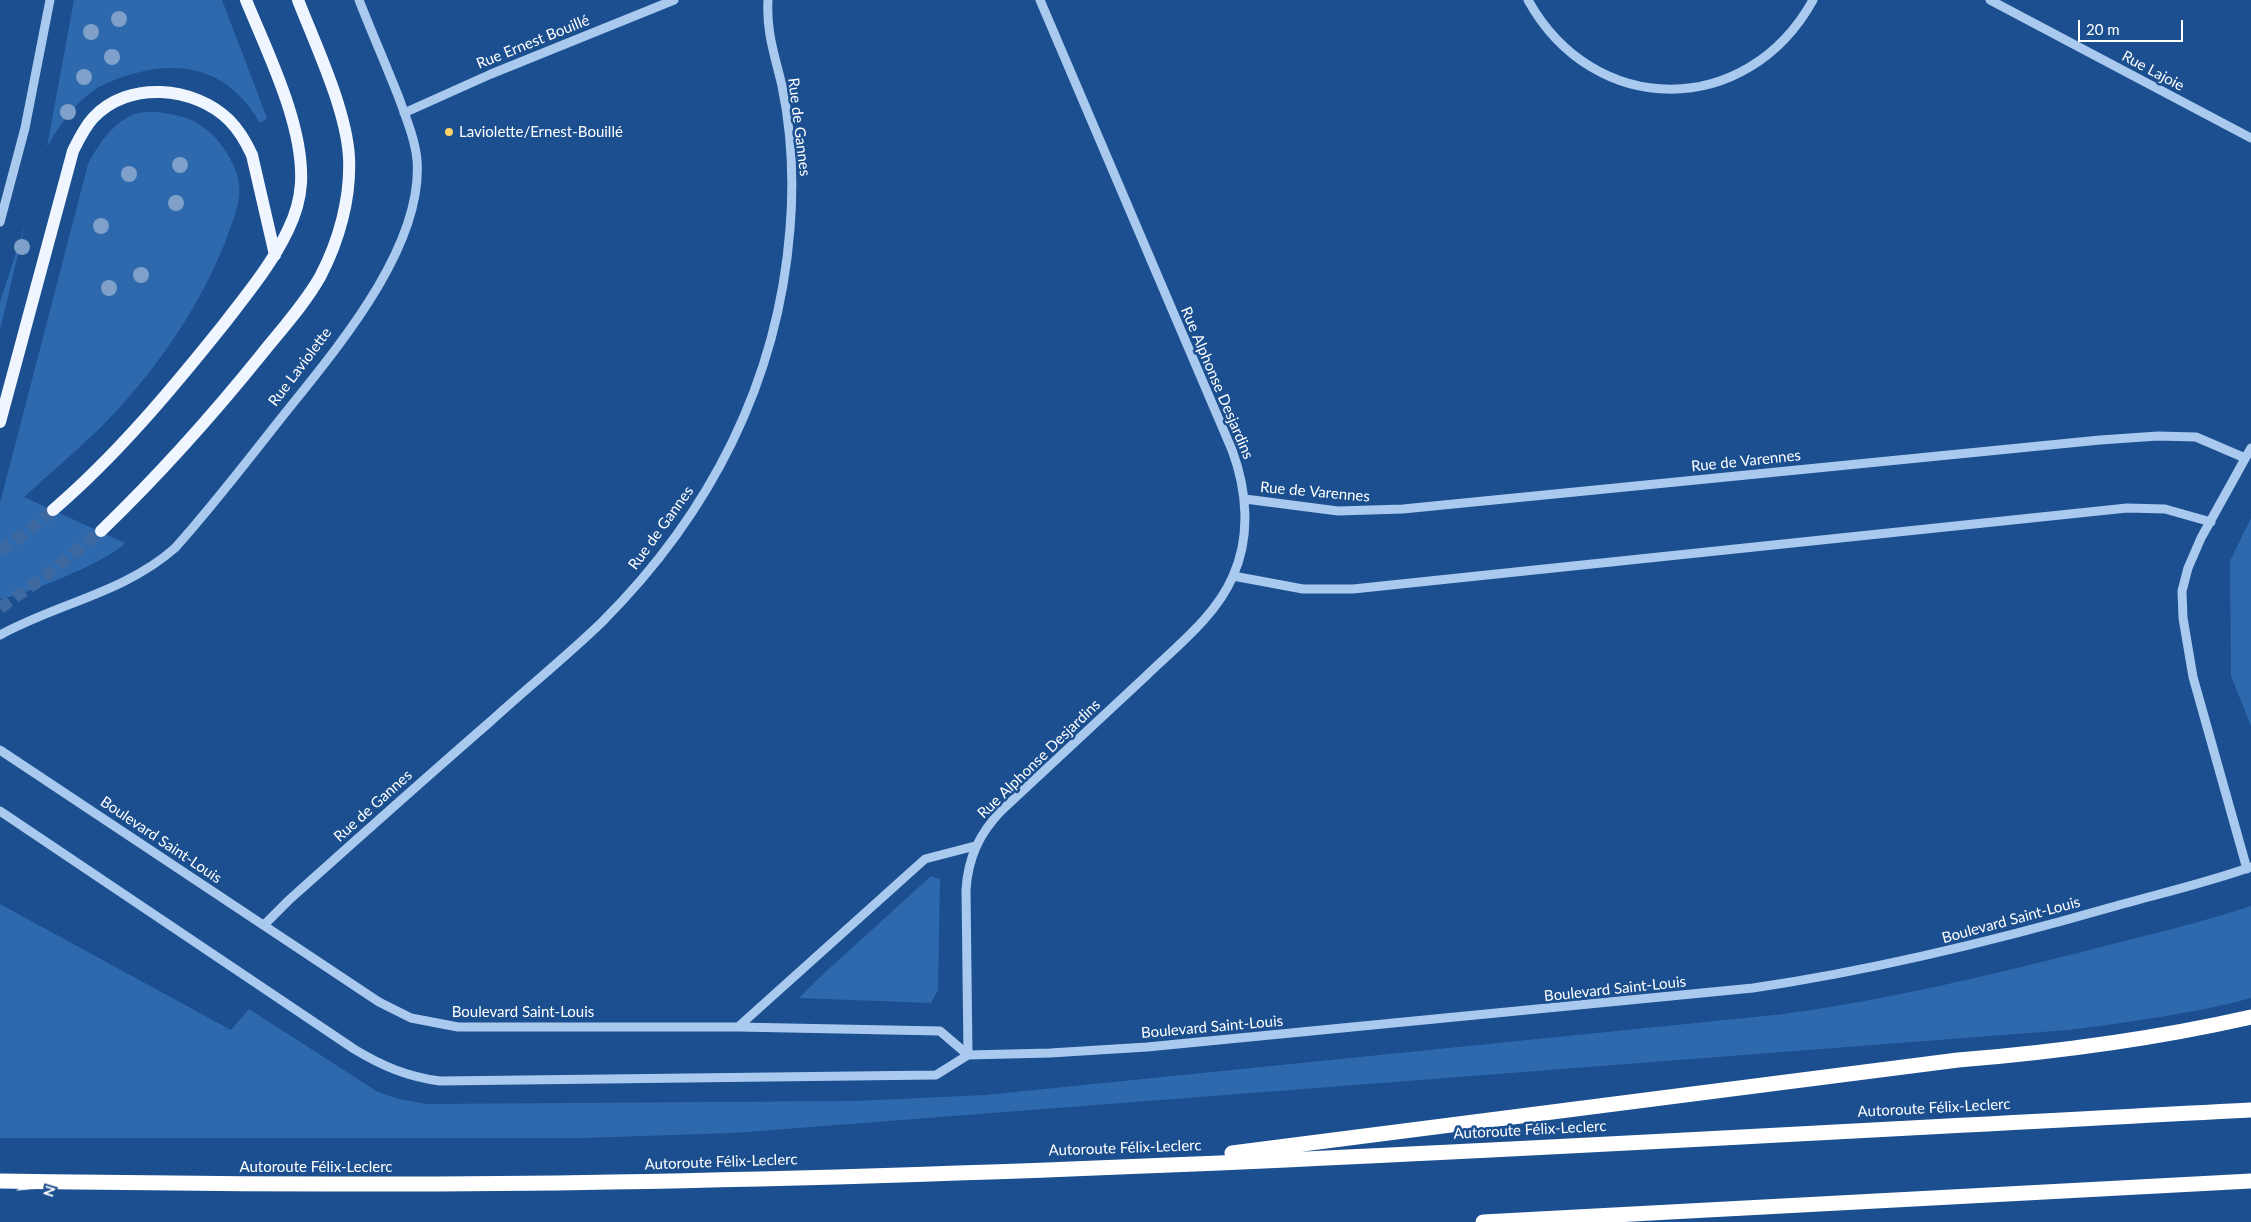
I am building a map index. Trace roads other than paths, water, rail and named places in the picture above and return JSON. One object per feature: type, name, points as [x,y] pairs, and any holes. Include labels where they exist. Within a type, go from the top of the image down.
[{"type":"highway","points":[[1142,1165],[1958,1060],[2063,1050],[2166,1035],[2251,1016]]},
{"type":"highway","name":"Autoroute Félix-Leclerc","points":[[0,1181],[255,1185],[614,1182],[889,1175],[1381,1155],[2251,1110]]},
{"type":"highway","points":[[1484,1222],[2251,1181]]},
{"type":"main road","points":[[53,510],[123,441],[212,339],[274,254],[290,225],[297,205],[301,183],[300,154],[292,120],[246,0]]},
{"type":"main road","points":[[101,531],[181,450],[245,375],[307,296],[319,278],[334,245],[344,213],[348,182],[347,144],[342,117],[298,0]]},
{"type":"main road","points":[[0,422],[73,151],[82,132],[94,117],[108,106],[124,98],[141,93],[176,94],[202,101],[228,119],[246,142],[252,155],[274,254]]},
{"type":"street","points":[[0,222],[25,128],[50,0]]},
{"type":"street","name":"Rue Laviolette","points":[[0,635],[116,587],[157,564],[192,530],[300,395],[378,289],[405,232],[414,204],[417,171],[413,140],[404,113],[359,0]]},
{"type":"street","name":"Rue Ernest Bouillé","points":[[404,113],[491,74],[674,0]]},
{"type":"street","name":"Rue de Gannes","points":[[264,925],[289,900],[600,623],[659,558],[698,502],[727,454],[753,399],[770,346],[781,299],[790,231],[792,157],[782,87],[767,24],[768,0]]},
{"type":"street","name":"Rue Alphonse Desjardins","points":[[968,1055],[966,890],[967,875],[975,846],[986,828],[1001,811],[1199,625],[1212,609],[1233,576],[1244,541],[1245,499],[1238,466],[1232,450],[1052,32],[1040,0]]},
{"type":"street","points":[[1528,0],[1539,20],[1575,58],[1598,72],[1622,82],[1648,88],[1674,90],[1700,87],[1750,68],[1771,53],[1790,35],[1813,0]]},
{"type":"street","name":"Rue Lajoie","points":[[1990,0],[2251,138]]},
{"type":"street","name":"Rue de Varennes","points":[[1245,499],[1338,511],[1403,509],[2100,440],[2158,436],[2196,437],[2245,458]]},
{"type":"street","points":[[2249,868],[2193,677],[2183,618],[2182,591],[2188,568],[2210,522],[2251,448]]},
{"type":"street","points":[[1233,576],[1303,589],[1353,589],[2128,508],[2165,509],[2210,522]]},
{"type":"street","name":"Boulevard Saint-Louis","points":[[0,750],[379,1002],[396,1012],[425,1022],[458,1027],[738,1026],[940,1031],[968,1055],[1050,1053],[1156,1046],[1753,988],[1838,975],[1957,949],[2076,918],[2249,868]]},
{"type":"street","points":[[0,811],[354,1049],[373,1061],[405,1075],[440,1081],[936,1075],[968,1055]]},
{"type":"street","points":[[738,1026],[925,859],[975,846]]},
{"type":"tunnel","points":[[0,551],[26,533],[53,510]]},
{"type":"tunnel","points":[[0,608],[40,580],[101,531]]},
{"type":"place","name":"Laviolette/Ernest-Bouillé","points":[[449,132]]}]
